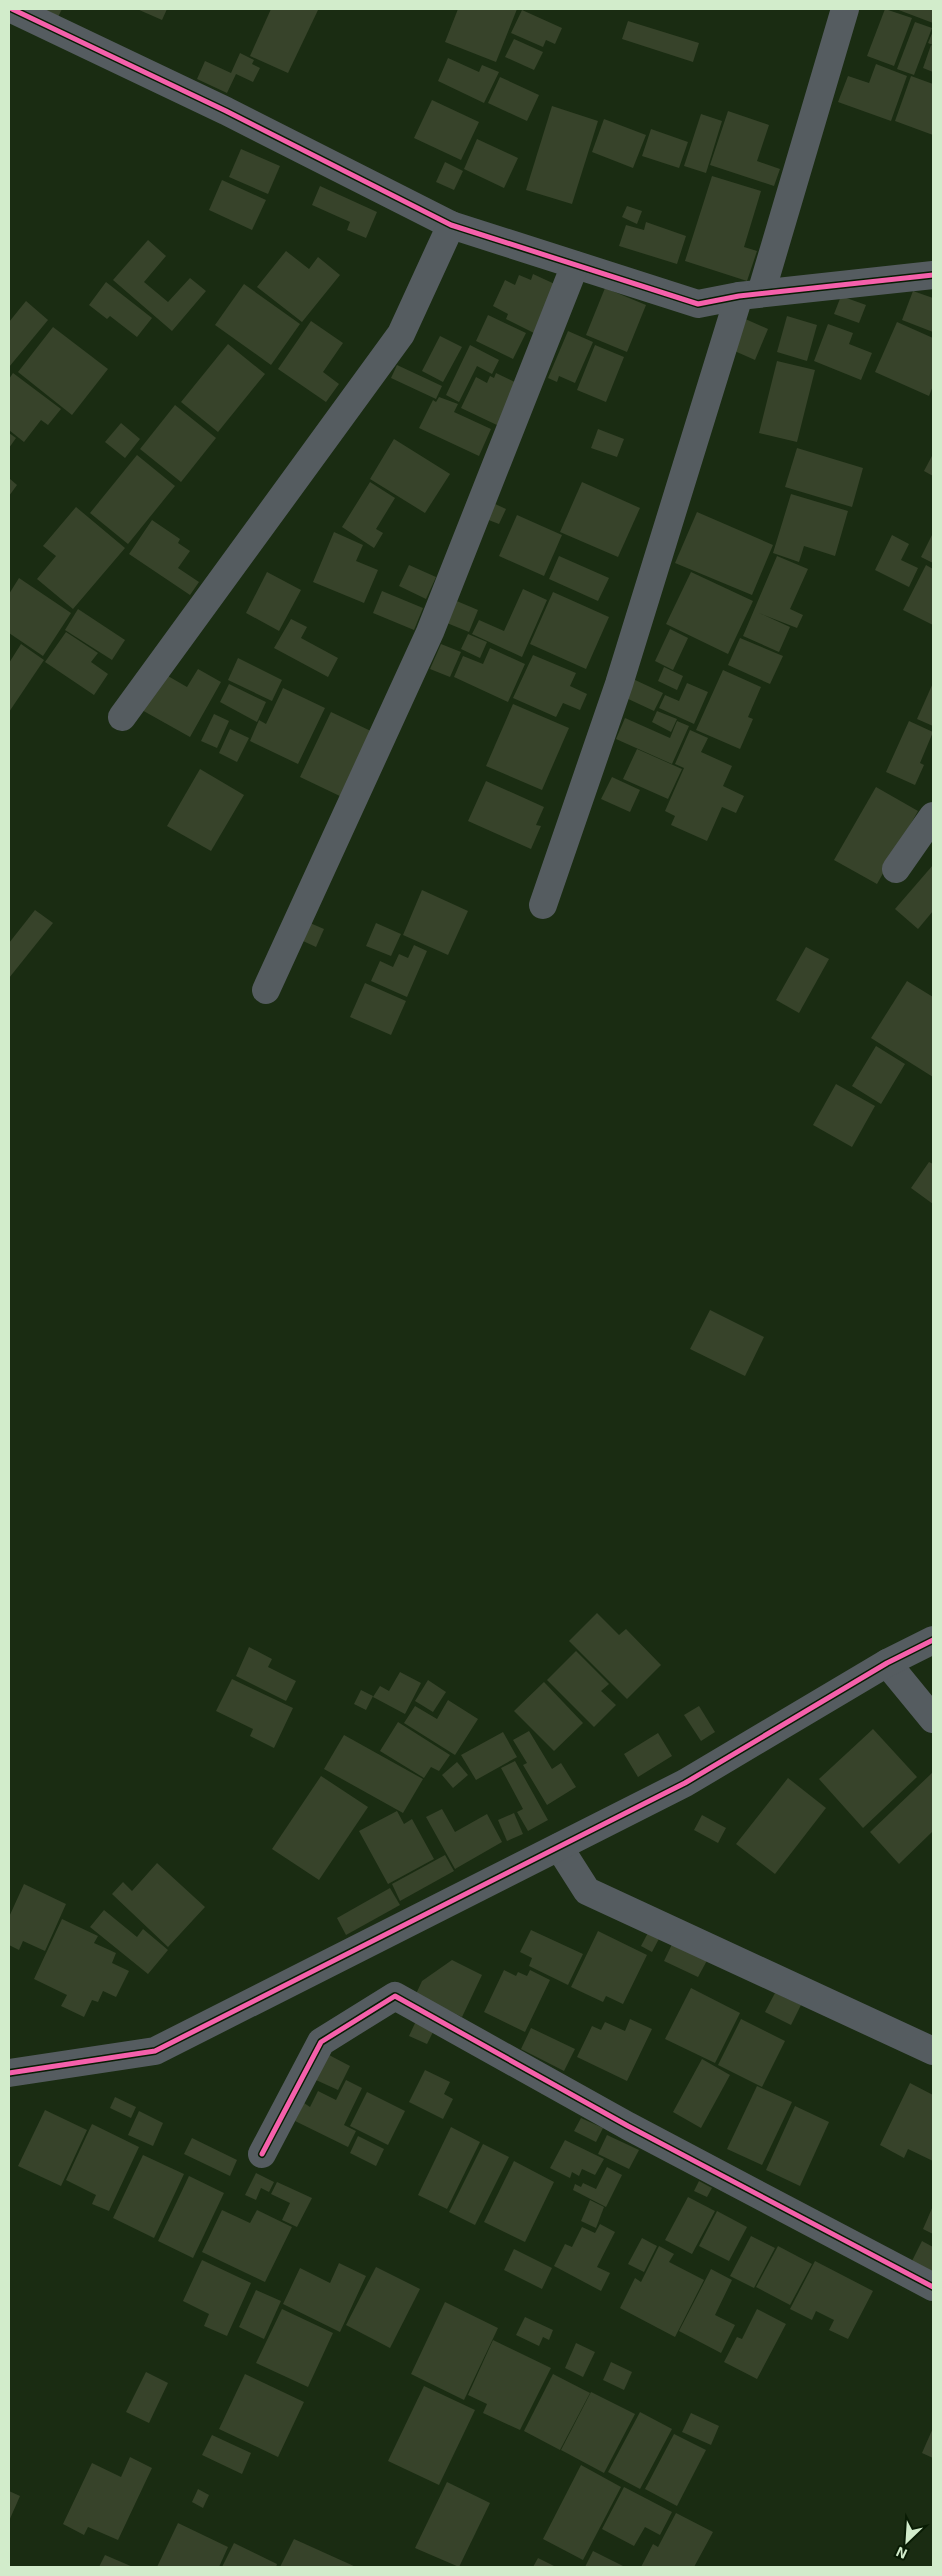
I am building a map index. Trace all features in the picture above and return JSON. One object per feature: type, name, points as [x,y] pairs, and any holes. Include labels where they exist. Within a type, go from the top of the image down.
[{"type":"street","points":[[12,9],[226,111],[451,225],[698,304],[750,295],[933,275]]},
{"type":"street","points":[[543,905],[845,9]]},
{"type":"street","points":[[122,717],[401,334],[451,225]]},
{"type":"street","points":[[266,990],[430,632],[575,265]]},
{"type":"street","points":[[896,869],[933,816]]},
{"type":"street","points":[[9,2073],[156,2051],[685,1783],[887,1663],[933,1640]]},
{"type":"street","points":[[887,1663],[933,1720]]},
{"type":"street","points":[[559,1847],[587,1891],[933,2051]]},
{"type":"street","points":[[262,2154],[321,2042],[395,1996],[628,2126],[933,2286]]},
{"type":"building","points":[[35,9],[62,9],[57,19]]},
{"type":"building","points":[[137,9],[167,9],[162,20]]},
{"type":"building","points":[[271,9],[318,10],[288,73],[250,56]]},
{"type":"building","points":[[458,9],[517,9],[496,62],[445,42]]},
{"type":"building","points":[[885,9],[912,18],[894,66],[867,56]]},
{"type":"building","points":[[896,9],[933,9],[933,23]]},
{"type":"building","points":[[522,10],[562,28],[555,44],[546,40],[543,47],[511,33]]},
{"type":"building","points":[[628,21],[699,43],[693,62],[622,39]]},
{"type":"building","points":[[915,22],[932,28],[914,75],[897,69]]},
{"type":"building","points":[[933,31],[933,45],[928,43]]},
{"type":"building","points":[[514,39],[543,52],[534,70],[505,57]]},
{"type":"building","points":[[931,45],[933,46],[933,72],[923,68]]},
{"type":"building","points":[[240,53],[254,60],[252,64],[260,68],[253,82],[236,74],[227,93],[197,79],[205,61],[231,73]]},
{"type":"building","points":[[448,58],[479,72],[482,65],[499,72],[484,103],[438,81]]},
{"type":"building","points":[[876,64],[907,76],[891,121],[838,102],[848,76],[869,83]]},
{"type":"building","points":[[911,76],[933,84],[933,135],[895,121]]},
{"type":"building","points":[[500,77],[539,95],[527,121],[488,103]]},
{"type":"building","points":[[432,100],[479,122],[461,160],[414,138]]},
{"type":"building","points":[[552,106],[598,121],[572,204],[526,190]]},
{"type":"building","points":[[728,111],[769,125],[757,161],[780,169],[774,186],[710,165]]},
{"type":"building","points":[[701,114],[722,121],[706,173],[684,166]]},
{"type":"building","points":[[604,119],[646,135],[633,168],[592,152]]},
{"type":"building","points":[[651,129],[688,142],[679,168],[642,156]]},
{"type":"building","points":[[477,139],[518,158],[504,188],[464,169]]},
{"type":"building","points":[[241,149],[280,166],[268,194],[229,177]]},
{"type":"building","points":[[445,162],[463,171],[454,190],[436,182]]},
{"type":"building","points":[[712,176],[761,191],[744,247],[757,251],[747,281],[685,261]]},
{"type":"building","points":[[222,180],[266,200],[252,230],[209,210]]},
{"type":"building","points":[[320,186],[377,212],[366,238],[347,230],[350,222],[312,205]]},
{"type":"building","points":[[627,206],[642,211],[637,224],[622,217]]},
{"type":"building","points":[[646,222],[686,236],[677,264],[619,246],[626,225],[644,230]]},
{"type":"building","points":[[148,240],[166,256],[144,282],[168,302],[190,278],[206,291],[172,331],[113,280]]},
{"type":"building","points":[[286,251],[309,269],[318,257],[340,275],[302,322],[257,287]]},
{"type":"building","points":[[533,274],[559,286],[536,334],[506,319],[508,314],[493,306],[505,280],[515,285],[519,275],[531,280]]},
{"type":"building","points":[[106,282],[152,318],[137,337],[110,316],[107,319],[89,305]]},
{"type":"building","points":[[244,284],[300,324],[271,365],[215,325]]},
{"type":"building","points":[[605,288],[646,305],[627,352],[586,335]]},
{"type":"building","points":[[913,291],[933,298],[933,332],[902,320]]},
{"type":"building","points":[[841,296],[866,305],[859,323],[834,314]]},
{"type":"building","points":[[26,301],[48,320],[9,367],[9,322]]},
{"type":"building","points":[[488,315],[526,333],[513,359],[476,341]]},
{"type":"building","points":[[787,316],[817,325],[807,361],[777,352]]},
{"type":"building","points":[[743,318],[768,329],[755,360],[730,349]]},
{"type":"building","points":[[311,321],[343,343],[323,372],[339,384],[326,402],[278,369]]},
{"type":"building","points":[[897,322],[933,338],[933,386],[929,396],[875,372]]},
{"type":"building","points":[[828,324],[853,333],[849,344],[872,353],[861,380],[814,361]]},
{"type":"building","points":[[53,327],[108,369],[72,415],[18,372]]},
{"type":"building","points":[[568,331],[593,342],[575,383],[559,376],[557,382],[548,378]]},
{"type":"building","points":[[440,336],[462,347],[443,382],[422,371]]},
{"type":"building","points":[[228,344],[265,374],[218,432],[181,402]]},
{"type":"building","points":[[470,345],[499,360],[492,374],[477,366],[459,402],[446,395]]},
{"type":"building","points":[[595,345],[624,357],[606,402],[577,390]]},
{"type":"building","points":[[777,361],[815,370],[797,442],[759,433]]},
{"type":"building","points":[[397,365],[442,386],[436,399],[391,378]]},
{"type":"building","points":[[13,373],[61,409],[48,425],[41,420],[24,442],[9,430],[9,379]]},
{"type":"building","points":[[496,373],[519,384],[499,426],[461,408],[476,377],[487,383],[490,376],[494,378]]},
{"type":"building","points":[[439,397],[458,404],[454,412],[491,429],[479,456],[419,428],[433,400],[436,402]]},
{"type":"building","points":[[175,405],[216,438],[181,482],[140,449]]},
{"type":"building","points":[[121,423],[140,439],[125,458],[105,442]]},
{"type":"building","points":[[598,429],[624,439],[617,457],[591,448]]},
{"type":"building","points":[[9,433],[16,438],[9,448]]},
{"type":"building","points":[[394,439],[450,474],[425,513],[370,479]]},
{"type":"building","points":[[797,448],[863,468],[852,507],[785,487]]},
{"type":"building","points":[[933,454],[933,476],[924,471]]},
{"type":"building","points":[[137,455],[175,486],[128,544],[90,513]]},
{"type":"building","points":[[9,478],[17,485],[9,496]]},
{"type":"building","points":[[370,482],[395,498],[376,529],[383,533],[374,548],[342,527]]},
{"type":"building","points":[[582,482],[640,508],[618,557],[560,532]]},
{"type":"building","points":[[791,494],[848,511],[835,556],[804,546],[799,562],[773,553]]},
{"type":"building","points":[[493,503],[506,509],[499,524],[486,519]]},
{"type":"building","points":[[76,507],[125,548],[73,609],[37,579],[56,556],[43,546]]},
{"type":"building","points":[[697,512],[773,545],[752,595],[675,563]]},
{"type":"building","points":[[517,515],[562,535],[544,576],[499,556]]},
{"type":"building","points":[[152,520],[180,539],[178,543],[190,551],[178,568],[199,582],[190,595],[129,554]]},
{"type":"building","points":[[334,532],[363,545],[356,561],[378,570],[364,603],[313,582]]},
{"type":"building","points":[[933,533],[933,563],[921,557]]},
{"type":"building","points":[[892,535],[909,544],[901,560],[918,568],[909,587],[875,570]]},
{"type":"building","points":[[559,556],[609,578],[598,601],[549,579]]},
{"type":"building","points":[[777,556],[808,569],[790,609],[803,615],[797,628],[759,613],[790,627],[779,652],[743,636]]},
{"type":"building","points":[[409,565],[436,577],[426,599],[399,586]]},
{"type":"building","points":[[926,565],[933,569],[933,625],[903,610]]},
{"type":"building","points":[[267,572],[301,590],[279,631],[246,613]]},
{"type":"building","points":[[691,572],[753,601],[728,654],[666,624]]},
{"type":"building","points":[[19,578],[71,613],[43,656],[9,633],[9,594]]},
{"type":"building","points":[[523,589],[547,600],[522,657],[472,634],[479,620],[504,631]]},
{"type":"building","points":[[382,591],[423,608],[414,630],[373,613]]},
{"type":"building","points":[[553,592],[609,617],[586,669],[530,644]]},
{"type":"building","points":[[452,599],[478,610],[469,632],[442,621]]},
{"type":"building","points":[[78,609],[125,640],[112,660],[65,630]]},
{"type":"building","points":[[291,619],[307,627],[301,638],[338,658],[328,677],[274,648]]},
{"type":"building","points":[[670,629],[688,638],[673,670],[655,661]]},
{"type":"building","points":[[66,632],[98,653],[91,662],[108,674],[94,695],[45,662]]},
{"type":"building","points":[[468,634],[487,642],[480,658],[461,649]]},
{"type":"building","points":[[740,638],[783,656],[770,684],[728,665]]},
{"type":"building","points":[[21,644],[44,660],[9,712],[9,663]]},
{"type":"building","points":[[441,644],[461,652],[450,677],[430,669]]},
{"type":"building","points":[[490,648],[525,664],[508,702],[454,677],[463,656],[483,664]]},
{"type":"building","points":[[533,655],[576,673],[570,686],[587,694],[580,710],[563,703],[556,717],[513,698]]},
{"type":"building","points":[[238,658],[282,680],[272,701],[228,680]]},
{"type":"building","points":[[664,667],[683,676],[677,690],[658,681]]},
{"type":"building","points":[[198,669],[221,682],[190,737],[140,709],[161,672],[187,687]]},
{"type":"building","points":[[723,670],[761,687],[748,717],[753,719],[740,749],[696,730]]},
{"type":"building","points":[[633,679],[663,693],[654,711],[624,697]]},
{"type":"building","points":[[687,683],[708,692],[694,724],[659,708],[665,695],[679,701]]},
{"type":"building","points":[[933,683],[933,726],[917,719]]},
{"type":"building","points":[[229,684],[266,702],[257,722],[220,702]]},
{"type":"building","points":[[283,688],[325,708],[298,764],[250,741],[259,720],[266,724]]},
{"type":"building","points":[[513,704],[569,728],[542,790],[486,766]]},
{"type":"building","points":[[657,711],[677,719],[671,732],[652,722]]},
{"type":"building","points":[[331,712],[375,733],[344,798],[300,777]]},
{"type":"building","points":[[214,714],[229,721],[217,748],[201,741]]},
{"type":"building","points":[[625,718],[670,738],[677,721],[689,726],[672,764],[616,739]]},
{"type":"building","points":[[909,721],[933,732],[920,763],[924,765],[915,785],[886,772]]},
{"type":"building","points":[[230,729],[249,738],[237,762],[219,753]]},
{"type":"building","points":[[690,730],[708,738],[701,752],[732,766],[723,786],[744,796],[736,813],[722,807],[707,841],[671,825],[675,816],[665,811],[684,768],[675,764]]},
{"type":"building","points":[[637,749],[682,769],[668,799],[623,779]]},
{"type":"building","points":[[200,769],[244,795],[211,851],[167,826]]},
{"type":"building","points":[[612,777],[640,790],[630,812],[601,799]]},
{"type":"building","points":[[486,781],[544,807],[536,825],[541,826],[531,849],[468,821]]},
{"type":"building","points":[[876,787],[918,811],[877,884],[834,860]]},
{"type":"building","points":[[933,865],[933,911],[918,929],[895,909]]},
{"type":"building","points":[[422,890],[468,911],[448,955],[403,935]]},
{"type":"building","points":[[35,910],[53,923],[9,978],[9,943]]},
{"type":"building","points":[[310,923],[324,929],[316,947],[303,941]]},
{"type":"building","points":[[376,923],[401,934],[391,956],[366,946]]},
{"type":"building","points":[[414,945],[427,951],[407,997],[371,981],[380,961],[393,967],[399,954],[408,958]]},
{"type":"building","points":[[806,947],[829,959],[799,1013],[776,1000]]},
{"type":"building","points":[[907,981],[933,997],[933,1077],[871,1038]]},
{"type":"building","points":[[365,983],[406,1001],[391,1035],[350,1017]]},
{"type":"building","points":[[876,1046],[905,1064],[881,1104],[852,1086]]},
{"type":"building","points":[[836,1084],[875,1106],[852,1147],[813,1125]]},
{"type":"building","points":[[929,1162],[933,1164],[933,1204],[911,1188]]},
{"type":"building","points":[[710,1310],[764,1337],[745,1376],[690,1349]]},
{"type":"building","points":[[597,1613],[619,1635],[626,1629],[661,1665],[627,1699],[569,1641]]},
{"type":"building","points":[[249,1647],[272,1659],[268,1667],[296,1681],[286,1701],[236,1676]]},
{"type":"building","points":[[576,1651],[609,1684],[601,1691],[616,1705],[594,1727],[547,1680]]},
{"type":"building","points":[[400,1672],[421,1683],[405,1714],[373,1697],[380,1686],[389,1691]]},
{"type":"building","points":[[232,1679],[293,1708],[274,1748],[250,1736],[253,1729],[216,1711]]},
{"type":"building","points":[[428,1680],[446,1692],[433,1712],[415,1701]]},
{"type":"building","points":[[544,1682],[583,1723],[554,1751],[514,1711]]},
{"type":"building","points":[[361,1690],[373,1696],[366,1710],[354,1704]]},
{"type":"building","points":[[448,1700],[478,1719],[455,1755],[404,1723],[415,1706],[437,1719]]},
{"type":"building","points":[[699,1706],[715,1732],[701,1741],[684,1715]]},
{"type":"building","points":[[398,1722],[450,1755],[439,1771],[431,1767],[424,1778],[380,1751]]},
{"type":"building","points":[[873,1729],[917,1777],[863,1828],[819,1779]]},
{"type":"building","points":[[529,1731],[552,1769],[561,1763],[576,1787],[547,1805],[523,1765],[527,1763],[513,1740]]},
{"type":"building","points":[[503,1732],[517,1757],[476,1780],[461,1755]]},
{"type":"building","points":[[658,1733],[672,1756],[638,1777],[624,1754]]},
{"type":"building","points":[[344,1735],[423,1779],[403,1813],[324,1769]]},
{"type":"building","points":[[515,1761],[548,1820],[528,1831],[517,1812],[523,1809],[501,1768]]},
{"type":"building","points":[[457,1762],[468,1775],[453,1788],[442,1775]]},
{"type":"building","points":[[933,1772],[933,1831],[899,1864],[870,1832]]},
{"type":"building","points":[[321,1776],[368,1807],[319,1880],[272,1849]]},
{"type":"building","points":[[788,1778],[826,1808],[775,1874],[736,1844]]},
{"type":"building","points":[[442,1809],[455,1832],[487,1814],[502,1842],[455,1869],[426,1817]]},
{"type":"building","points":[[397,1811],[404,1824],[412,1819],[434,1859],[388,1884],[359,1831]]},
{"type":"building","points":[[514,1813],[523,1834],[507,1841],[498,1820]]},
{"type":"building","points":[[702,1815],[726,1828],[718,1843],[694,1830]]},
{"type":"building","points":[[445,1855],[454,1871],[400,1901],[392,1884]]},
{"type":"building","points":[[157,1863],[205,1907],[168,1947],[112,1894],[123,1882],[132,1891]]},
{"type":"building","points":[[24,1884],[66,1904],[45,1951],[23,1941],[19,1950],[9,1945],[9,1917]]},
{"type":"building","points":[[390,1888],[400,1905],[346,1935],[337,1918]]},
{"type":"building","points":[[104,1910],[137,1937],[143,1929],[168,1950],[148,1974],[90,1927]]},
{"type":"building","points":[[62,1919],[98,1936],[94,1943],[116,1953],[112,1963],[129,1971],[116,1997],[103,1991],[98,2002],[92,2000],[84,2017],[61,2006],[67,1995],[34,1979]]},
{"type":"building","points":[[651,1927],[662,1933],[652,1952],[641,1946]]},
{"type":"building","points":[[531,1930],[583,1954],[568,1985],[529,1966],[532,1958],[520,1952]]},
{"type":"building","points":[[598,1931],[647,1955],[623,2004],[606,1996],[603,2002],[571,1987]]},
{"type":"building","points":[[675,1938],[710,1955],[698,1977],[664,1961]]},
{"type":"building","points":[[452,1960],[482,1975],[462,2017],[416,1994],[422,1981]]},
{"type":"building","points":[[504,1970],[516,1976],[518,1972],[527,1976],[530,1970],[550,1980],[525,2032],[484,2012]]},
{"type":"building","points":[[691,1988],[740,2013],[715,2063],[665,2039]]},
{"type":"building","points":[[775,1993],[801,2005],[791,2025],[765,2012]]},
{"type":"building","points":[[630,2019],[652,2029],[627,2081],[577,2057],[592,2026],[601,2030],[605,2022],[625,2031]]},
{"type":"building","points":[[741,2019],[785,2041],[762,2087],[718,2065]]},
{"type":"building","points":[[416,2021],[434,2030],[427,2044],[409,2036]]},
{"type":"building","points":[[531,2028],[575,2049],[564,2071],[521,2049]]},
{"type":"building","points":[[329,2055],[350,2066],[338,2090],[316,2080]]},
{"type":"building","points":[[702,2059],[730,2075],[701,2128],[673,2112]]},
{"type":"building","points":[[425,2070],[450,2082],[444,2094],[453,2099],[443,2119],[409,2102]]},
{"type":"building","points":[[346,2080],[362,2088],[344,2125],[356,2131],[348,2147],[295,2121],[304,2103],[310,2107],[318,2091],[336,2100]]},
{"type":"building","points":[[910,2083],[933,2095],[933,2161],[908,2149],[904,2158],[880,2145]]},
{"type":"building","points":[[757,2086],[792,2102],[762,2165],[727,2149]]},
{"type":"building","points":[[367,2092],[405,2111],[388,2145],[350,2126]]},
{"type":"building","points":[[115,2097],[136,2107],[131,2118],[110,2108]]},
{"type":"building","points":[[795,2106],[829,2122],[800,2186],[766,2170]]},
{"type":"building","points":[[45,2110],[87,2130],[61,2186],[18,2166]]},
{"type":"building","points":[[139,2111],[163,2123],[153,2146],[128,2135]]},
{"type":"building","points":[[581,2118],[603,2128],[596,2142],[574,2131]]},
{"type":"building","points":[[92,2124],[139,2147],[109,2211],[92,2204],[96,2195],[66,2180]]},
{"type":"building","points":[[451,2127],[480,2142],[447,2209],[418,2195]]},
{"type":"building","points":[[607,2135],[639,2150],[629,2169],[598,2154]]},
{"type":"building","points":[[358,2136],[384,2149],[376,2166],[350,2153]]},
{"type":"building","points":[[192,2138],[237,2160],[230,2176],[184,2154]]},
{"type":"building","points":[[565,2140],[604,2159],[595,2175],[582,2169],[579,2176],[572,2172],[570,2178],[550,2168]]},
{"type":"building","points":[[483,2144],[509,2157],[475,2225],[449,2212]]},
{"type":"building","points":[[143,2155],[184,2174],[154,2238],[113,2218]]},
{"type":"building","points":[[514,2161],[554,2182],[525,2242],[484,2222]]},
{"type":"building","points":[[607,2167],[622,2175],[606,2207],[573,2190],[575,2184],[581,2187],[583,2183],[596,2189]]},
{"type":"building","points":[[256,2173],[274,2182],[269,2192],[261,2188],[256,2200],[245,2195]]},
{"type":"building","points":[[189,2176],[224,2193],[193,2258],[158,2241]]},
{"type":"building","points":[[699,2181],[712,2188],[707,2197],[694,2191]]},
{"type":"building","points":[[277,2182],[312,2198],[297,2227],[282,2220],[290,2203],[271,2194]]},
{"type":"building","points":[[688,2197],[715,2211],[692,2254],[665,2240]]},
{"type":"building","points":[[590,2200],[604,2207],[596,2228],[581,2221]]},
{"type":"building","points":[[933,2206],[933,2234],[923,2229]]},
{"type":"building","points":[[222,2210],[250,2223],[257,2210],[292,2227],[265,2282],[202,2252]]},
{"type":"building","points":[[717,2211],[747,2227],[729,2261],[699,2246]]},
{"type":"building","points":[[600,2224],[615,2232],[597,2267],[610,2273],[601,2291],[554,2266],[565,2244],[572,2247],[582,2227],[595,2233]]},
{"type":"building","points":[[751,2236],[775,2248],[754,2288],[730,2276]]},
{"type":"building","points":[[642,2238],[657,2246],[644,2272],[628,2264]]},
{"type":"building","points":[[922,2241],[933,2247],[933,2272],[912,2261]]},
{"type":"building","points":[[659,2246],[674,2254],[669,2262],[704,2280],[675,2337],[620,2308],[635,2278],[641,2282]]},
{"type":"building","points":[[778,2246],[812,2264],[790,2305],[756,2287]]},
{"type":"building","points":[[514,2249],[552,2268],[542,2289],[504,2270]]},
{"type":"building","points":[[202,2260],[251,2283],[227,2336],[204,2326],[209,2314],[183,2301]]},
{"type":"building","points":[[815,2261],[873,2291],[848,2339],[829,2330],[834,2320],[816,2311],[812,2320],[790,2309]]},
{"type":"building","points":[[339,2263],[366,2276],[340,2332],[283,2304],[300,2268],[330,2283]]},
{"type":"building","points":[[376,2267],[420,2289],[390,2348],[346,2325]]},
{"type":"building","points":[[711,2269],[732,2280],[715,2315],[735,2325],[721,2353],[679,2331]]},
{"type":"building","points":[[256,2290],[281,2301],[264,2339],[239,2327]]},
{"type":"building","points":[[445,2302],[498,2328],[464,2400],[411,2374]]},
{"type":"building","points":[[282,2309],[333,2333],[308,2387],[256,2363]]},
{"type":"building","points":[[757,2309],[786,2324],[757,2379],[724,2362],[737,2337],[742,2339]]},
{"type":"building","points":[[525,2317],[553,2330],[549,2340],[543,2337],[539,2346],[516,2335]]},
{"type":"building","points":[[493,2340],[551,2368],[520,2430],[483,2413],[487,2404],[468,2395]]},
{"type":"building","points":[[576,2343],[595,2352],[583,2377],[565,2368]]},
{"type":"building","points":[[611,2362],[632,2372],[624,2390],[603,2380]]},
{"type":"building","points":[[146,2372],[168,2383],[149,2423],[126,2412]]},
{"type":"building","points":[[245,2374],[304,2402],[278,2457],[219,2429]]},
{"type":"building","points":[[553,2374],[590,2393],[560,2450],[524,2431]]},
{"type":"building","points":[[424,2386],[475,2410],[439,2485],[388,2461]]},
{"type":"building","points":[[591,2392],[635,2414],[604,2473],[561,2450]]},
{"type":"building","points":[[640,2412],[672,2429],[640,2489],[608,2472]]},
{"type":"building","points":[[691,2413],[719,2426],[711,2445],[682,2432]]},
{"type":"building","points":[[933,2428],[933,2458],[922,2453]]},
{"type":"building","points":[[674,2434],[706,2450],[677,2506],[645,2489]]},
{"type":"building","points":[[212,2435],[251,2453],[242,2474],[202,2455]]},
{"type":"building","points":[[130,2457],[152,2468],[118,2540],[88,2527],[84,2535],[63,2524],[92,2463],[121,2477]]},
{"type":"building","points":[[581,2465],[621,2487],[583,2560],[543,2539]]},
{"type":"building","points":[[447,2482],[490,2503],[459,2567],[415,2548]]},
{"type":"building","points":[[624,2487],[672,2512],[660,2535],[645,2527],[634,2546],[602,2529]]},
{"type":"building","points":[[198,2489],[209,2495],[203,2508],[192,2502]]},
{"type":"building","points":[[9,2491],[20,2496],[9,2521]]},
{"type":"building","points":[[676,2513],[713,2532],[694,2567],[641,2567],[653,2544],[658,2547]]},
{"type":"building","points":[[178,2523],[228,2547],[219,2567],[157,2567]]},
{"type":"building","points":[[294,2539],[356,2567],[280,2567]]},
{"type":"building","points":[[234,2543],[277,2564],[276,2567],[222,2567]]},
{"type":"building","points":[[593,2551],[625,2567],[585,2567]]},
{"type":"building","points":[[105,2555],[133,2567],[99,2567]]},
{"type":"building","points":[[538,2558],[556,2567],[533,2567]]},
{"type":"cycle path","points":[[12,9],[226,111],[451,225],[698,304],[739,296],[933,275]]},
{"type":"cycle path","points":[[9,2073],[155,2051],[685,1783],[887,1663],[933,1640]]},
{"type":"cycle path","points":[[262,2154],[321,2042],[395,1996],[628,2126],[933,2287]]}]
